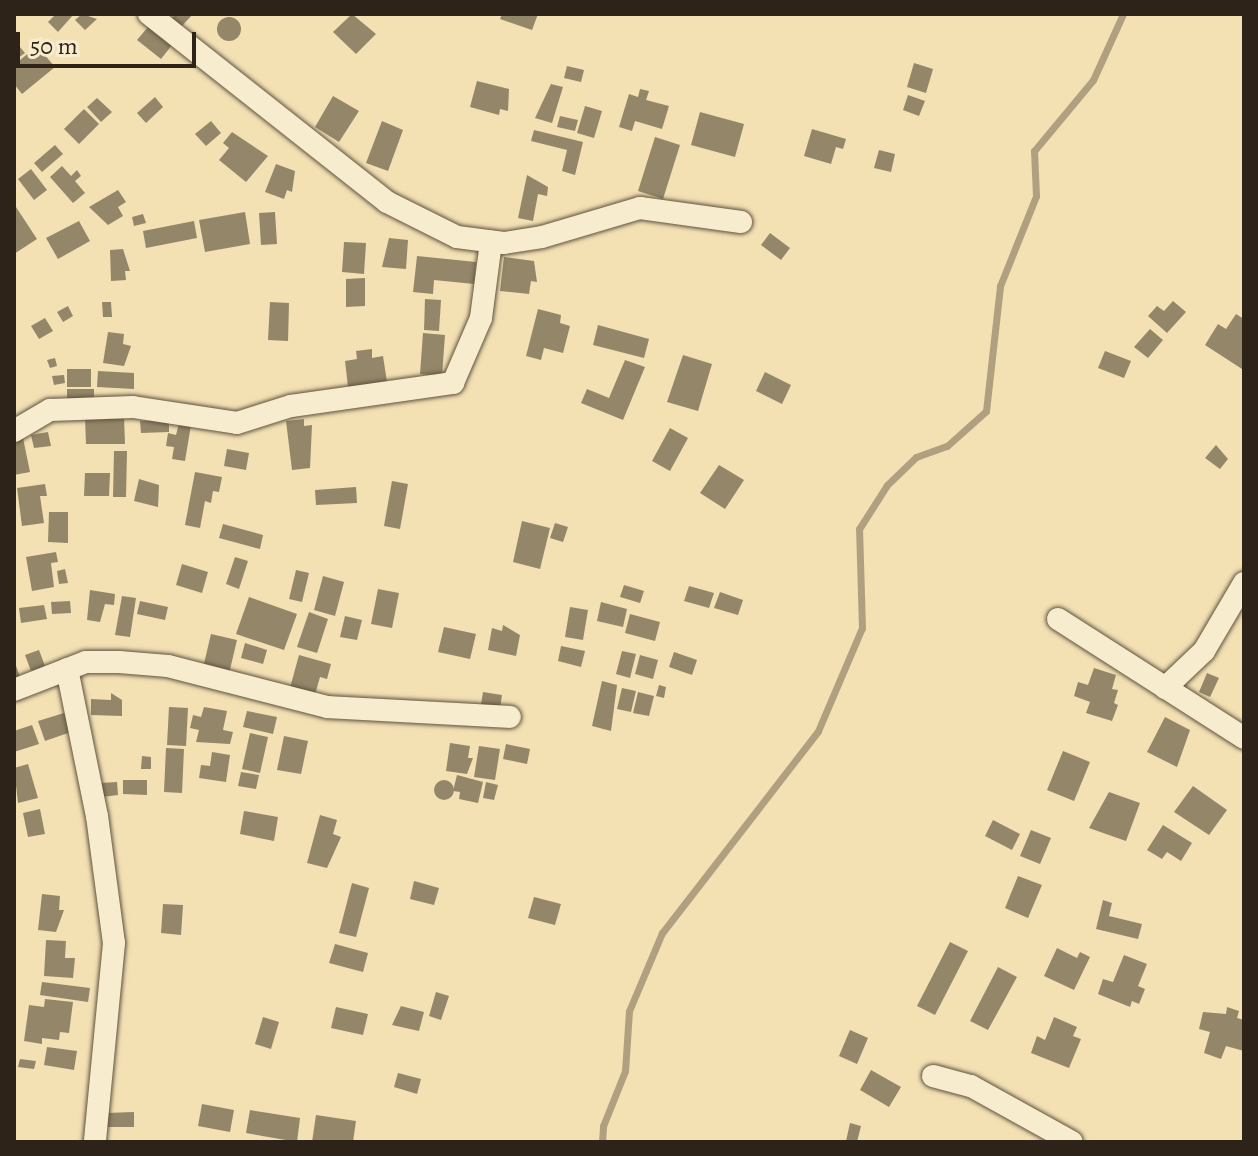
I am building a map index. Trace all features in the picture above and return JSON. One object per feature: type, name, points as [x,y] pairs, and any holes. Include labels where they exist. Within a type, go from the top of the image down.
[{"type":"street","points":[[149,14],[387,202],[423,225],[491,242],[542,237],[640,208],[741,222]]},
{"type":"street","points":[[14,431],[50,410],[119,408],[237,423],[291,406],[453,383],[481,318],[491,242]]},
{"type":"street","points":[[1165,688],[1204,651],[1244,583]]},
{"type":"street","points":[[1058,619],[1244,738]]},
{"type":"street","points":[[14,690],[86,662],[168,666],[328,707],[510,717]]},
{"type":"street","points":[[67,669],[97,816],[114,943],[95,1142]]},
{"type":"street","points":[[933,1076],[971,1086],[1072,1142]]},
{"type":"building","points":[[56,14],[74,14],[58,32],[48,22]]},
{"type":"building","points":[[82,14],[97,19],[85,30],[75,20]]},
{"type":"building","points":[[176,14],[193,14],[181,27],[172,18]]},
{"type":"building","points":[[352,14],[376,34],[356,54],[333,32]]},
{"type":"building","points":[[502,14],[538,14],[532,30],[500,19]]},
{"type":"building","points":[[224,17],[234,17],[241,24],[241,34],[234,41],[224,41],[217,34],[217,24]]},
{"type":"building","points":[[148,27],[172,45],[161,59],[137,40]]},
{"type":"building","points":[[14,40],[25,53],[14,61]]},
{"type":"building","points":[[37,46],[55,67],[22,94],[14,84],[14,65]]},
{"type":"building","points":[[914,63],[933,69],[926,93],[907,87]]},
{"type":"building","points":[[567,66],[584,70],[581,82],[564,78]]},
{"type":"building","points":[[477,81],[509,89],[508,111],[500,109],[499,115],[470,107]]},
{"type":"building","points":[[551,84],[563,87],[552,123],[535,118]]},
{"type":"building","points":[[640,89],[649,91],[646,100],[669,106],[662,129],[635,121],[632,131],[619,127],[629,94],[638,97]]},
{"type":"building","points":[[908,95],[925,101],[919,116],[903,110]]},
{"type":"building","points":[[333,96],[359,111],[339,142],[315,127]]},
{"type":"building","points":[[155,97],[163,107],[146,123],[137,113]]},
{"type":"building","points":[[97,98],[112,112],[101,122],[87,107]]},
{"type":"building","points":[[585,106],[602,111],[594,138],[577,133]]},
{"type":"building","points":[[84,109],[99,124],[79,144],[64,129]]},
{"type":"building","points":[[700,112],[744,124],[735,157],[691,145]]},
{"type":"building","points":[[560,116],[578,120],[575,131],[557,127]]},
{"type":"building","points":[[211,121],[221,133],[206,146],[195,134]]},
{"type":"building","points":[[382,121],[403,130],[388,171],[366,163]]},
{"type":"building","points":[[812,129],[846,139],[843,149],[836,147],[831,164],[804,156]]},
{"type":"building","points":[[534,130],[583,142],[575,175],[562,171],[567,150],[531,141]]},
{"type":"building","points":[[232,132],[268,156],[246,182],[219,160],[229,148],[223,143]]},
{"type":"building","points":[[655,137],[680,145],[663,199],[638,191]]},
{"type":"building","points":[[55,145],[63,154],[42,172],[34,163]]},
{"type":"building","points":[[879,150],[895,154],[891,172],[874,168]]},
{"type":"building","points":[[276,164],[295,171],[292,192],[287,190],[284,199],[265,192]]},
{"type":"building","points":[[62,166],[71,176],[77,170],[81,176],[75,181],[85,193],[73,203],[50,177]]},
{"type":"building","points":[[31,169],[47,190],[34,200],[18,179]]},
{"type":"building","points":[[527,175],[548,187],[547,196],[538,194],[533,221],[518,218]]},
{"type":"building","points":[[118,190],[126,202],[118,207],[123,216],[108,225],[89,207]]},
{"type":"building","points":[[14,204],[37,239],[14,254]]},
{"type":"building","points":[[245,212],[250,244],[205,252],[199,220]]},
{"type":"building","points":[[275,212],[277,244],[261,245],[259,213]]},
{"type":"building","points":[[143,214],[146,223],[134,226],[132,217]]},
{"type":"building","points":[[79,221],[90,241],[58,259],[46,238]]},
{"type":"building","points":[[194,221],[197,238],[146,248],[143,231]]},
{"type":"building","points":[[770,233],[790,248],[781,260],[761,245]]},
{"type":"building","points":[[389,238],[408,240],[406,269],[382,267]]},
{"type":"building","points":[[344,242],[366,243],[364,274],[342,272]]},
{"type":"building","points":[[123,249],[130,271],[125,271],[126,280],[111,281],[110,250]]},
{"type":"building","points":[[417,256],[476,262],[474,284],[434,280],[433,294],[413,292]]},
{"type":"building","points":[[504,257],[534,261],[537,282],[531,281],[529,294],[500,291]]},
{"type":"building","points":[[365,278],[365,306],[346,307],[346,279]]},
{"type":"building","points":[[425,299],[441,300],[439,331],[424,330]]},
{"type":"building","points":[[1173,301],[1186,312],[1167,333],[1148,316],[1157,306],[1164,311]]},
{"type":"building","points":[[102,302],[111,302],[112,317],[103,317]]},
{"type":"building","points":[[270,302],[289,303],[288,341],[268,340]]},
{"type":"building","points":[[68,306],[73,316],[63,322],[57,312]]},
{"type":"building","points":[[538,309],[561,315],[560,323],[570,326],[563,353],[544,348],[541,360],[526,356]]},
{"type":"building","points":[[1236,314],[1244,319],[1242,369],[1205,345],[1218,324],[1226,329]]},
{"type":"building","points":[[45,318],[53,331],[39,339],[31,326]]},
{"type":"building","points":[[598,325],[649,339],[644,358],[593,345]]},
{"type":"building","points":[[1150,329],[1163,340],[1148,358],[1134,347]]},
{"type":"building","points":[[108,332],[124,334],[123,344],[131,346],[124,366],[103,363]]},
{"type":"building","points":[[423,333],[445,335],[442,376],[420,374]]},
{"type":"building","points":[[372,349],[372,358],[383,356],[387,382],[348,387],[345,361],[357,359],[356,351]]},
{"type":"building","points":[[1105,351],[1131,361],[1124,378],[1098,368]]},
{"type":"building","points":[[683,355],[712,364],[698,411],[667,402]]},
{"type":"building","points":[[55,358],[57,366],[50,368],[47,360]]},
{"type":"building","points":[[625,360],[645,367],[623,420],[581,403],[587,389],[609,398]]},
{"type":"building","points":[[67,369],[91,369],[91,387],[67,387]]},
{"type":"building","points":[[98,371],[134,373],[134,389],[97,387]]},
{"type":"building","points":[[765,372],[791,385],[782,404],[756,391]]},
{"type":"building","points":[[64,375],[65,383],[54,385],[52,376]]},
{"type":"building","points":[[67,389],[94,389],[94,401],[67,401]]},
{"type":"building","points":[[85,417],[124,417],[125,444],[86,444]]},
{"type":"building","points":[[304,419],[304,426],[312,425],[310,468],[292,470],[286,421]]},
{"type":"building","points":[[169,420],[169,432],[141,433],[140,421]]},
{"type":"building","points":[[179,423],[191,425],[185,461],[172,459],[174,447],[166,446],[168,433],[176,435]]},
{"type":"building","points":[[670,428],[688,438],[670,471],[652,461]]},
{"type":"building","points":[[48,432],[51,446],[34,448],[31,435]]},
{"type":"building","points":[[23,438],[30,472],[14,475],[14,440]]},
{"type":"building","points":[[1216,445],[1228,459],[1220,469],[1205,458]]},
{"type":"building","points":[[227,449],[249,453],[246,470],[224,466]]},
{"type":"building","points":[[114,451],[127,451],[126,497],[113,497]]},
{"type":"building","points":[[719,465],[744,480],[725,509],[700,493]]},
{"type":"building","points":[[195,472],[222,477],[219,492],[213,491],[211,503],[205,501],[200,528],[185,525]]},
{"type":"building","points":[[85,473],[110,473],[109,496],[84,496]]},
{"type":"building","points":[[139,479],[159,485],[158,507],[134,501]]},
{"type":"building","points":[[392,481],[408,484],[400,529],[384,526]]},
{"type":"building","points":[[45,484],[47,496],[40,496],[44,523],[22,526],[17,488]]},
{"type":"building","points":[[356,487],[357,503],[316,505],[315,490]]},
{"type":"building","points":[[49,512],[68,512],[68,543],[48,542]]},
{"type":"building","points":[[522,521],[550,528],[540,569],[513,562]]},
{"type":"building","points":[[555,523],[568,527],[563,542],[550,538]]},
{"type":"building","points":[[223,524],[263,535],[260,549],[219,538]]},
{"type":"building","points":[[56,552],[58,562],[51,563],[54,587],[32,591],[26,557]]},
{"type":"building","points":[[235,557],[248,561],[239,589],[226,584]]},
{"type":"building","points":[[182,564],[208,572],[202,593],[176,585]]},
{"type":"building","points":[[65,569],[68,583],[59,584],[57,571]]},
{"type":"building","points":[[296,570],[309,573],[302,602],[289,599]]},
{"type":"building","points":[[323,576],[344,582],[335,616],[314,610]]},
{"type":"building","points":[[624,585],[644,591],[640,603],[620,597]]},
{"type":"building","points":[[689,586],[714,593],[709,608],[684,601]]},
{"type":"building","points":[[378,589],[399,593],[392,628],[371,624]]},
{"type":"building","points":[[90,590],[115,594],[114,605],[105,604],[100,622],[87,620]]},
{"type":"building","points":[[720,592],[743,600],[738,615],[714,608]]},
{"type":"building","points":[[122,596],[136,598],[130,637],[115,635]]},
{"type":"building","points":[[249,597],[297,614],[284,650],[236,634]]},
{"type":"building","points":[[70,601],[71,613],[52,614],[51,602]]},
{"type":"building","points":[[140,601],[168,607],[165,620],[137,614]]},
{"type":"building","points":[[601,602],[627,609],[623,627],[597,621]]},
{"type":"building","points":[[44,605],[47,619],[21,623],[19,608]]},
{"type":"building","points":[[570,607],[588,610],[583,640],[565,637]]},
{"type":"building","points":[[309,612],[328,619],[317,653],[297,647]]},
{"type":"building","points":[[630,614],[660,622],[655,641],[625,633]]},
{"type":"building","points":[[345,616],[362,620],[357,640],[340,637]]},
{"type":"building","points":[[503,625],[520,635],[516,656],[488,650],[492,628],[502,631]]},
{"type":"building","points":[[444,627],[476,634],[470,659],[438,652]]},
{"type":"building","points":[[211,634],[237,640],[228,678],[202,672]]},
{"type":"building","points":[[245,643],[267,650],[263,664],[241,658]]},
{"type":"building","points":[[561,646],[585,651],[581,667],[558,661]]},
{"type":"building","points":[[39,650],[45,666],[31,671],[25,655]]},
{"type":"building","points":[[622,651],[636,654],[630,678],[616,674]]},
{"type":"building","points":[[674,652],[697,660],[692,675],[669,667]]},
{"type":"building","points":[[299,655],[331,664],[327,679],[320,677],[313,702],[288,695]]},
{"type":"building","points":[[640,655],[658,660],[653,679],[635,674]]},
{"type":"building","points":[[14,660],[27,697],[17,701],[14,693]]},
{"type":"building","points":[[1094,668],[1116,675],[1112,689],[1118,690],[1114,703],[1118,705],[1112,721],[1086,713],[1090,702],[1074,696],[1078,682],[1088,685]]},
{"type":"building","points":[[1207,673],[1219,678],[1210,697],[1199,692]]},
{"type":"building","points":[[602,681],[617,685],[611,731],[592,726]]},
{"type":"building","points":[[659,685],[666,687],[664,698],[656,696]]},
{"type":"building","points":[[622,688],[636,691],[631,712],[617,709]]},
{"type":"building","points":[[483,692],[502,695],[500,709],[479,718]]},
{"type":"building","points":[[638,692],[654,696],[649,716],[633,713]]},
{"type":"building","points":[[111,693],[122,700],[122,716],[91,715],[91,699],[111,700]]},
{"type":"building","points":[[169,707],[188,708],[186,746],[167,745]]},
{"type":"building","points":[[204,707],[227,711],[223,730],[233,732],[230,744],[196,742],[199,730],[190,728],[193,715],[201,717]]},
{"type":"building","points":[[247,711],[277,717],[273,734],[243,727]]},
{"type":"building","points":[[64,713],[71,732],[45,741],[38,721]]},
{"type":"building","points":[[1165,717],[1190,730],[1177,767],[1147,752]]},
{"type":"building","points":[[32,725],[39,744],[14,752],[14,731]]},
{"type":"building","points":[[250,733],[268,737],[260,773],[242,769]]},
{"type":"building","points":[[284,736],[308,741],[301,774],[277,770]]},
{"type":"building","points":[[450,743],[470,746],[468,758],[473,758],[467,774],[446,771]]},
{"type":"building","points":[[506,744],[530,749],[527,764],[503,759]]},
{"type":"building","points":[[479,746],[500,749],[495,780],[474,777]]},
{"type":"building","points":[[166,748],[184,749],[182,793],[164,792]]},
{"type":"building","points":[[1063,751],[1090,762],[1074,801],[1047,790]]},
{"type":"building","points":[[212,752],[230,755],[226,782],[199,778],[201,765],[210,766]]},
{"type":"building","points":[[142,756],[151,757],[151,769],[141,769]]},
{"type":"building","points":[[28,764],[38,798],[18,803],[14,768]]},
{"type":"building","points":[[241,772],[259,775],[256,789],[238,786]]},
{"type":"building","points":[[457,775],[483,782],[478,803],[459,799],[460,792],[453,791]]},
{"type":"building","points":[[123,780],[147,780],[147,795],[123,794]]},
{"type":"building","points":[[440,780],[448,780],[454,790],[448,800],[440,800],[434,794],[434,786]]},
{"type":"building","points":[[117,782],[118,795],[102,797],[100,783]]},
{"type":"building","points":[[486,782],[498,785],[494,800],[483,798]]},
{"type":"building","points":[[1193,786],[1227,810],[1209,835],[1174,812]]},
{"type":"building","points":[[1109,792],[1140,803],[1126,841],[1089,828]]},
{"type":"building","points":[[40,809],[45,834],[28,837],[23,813]]},
{"type":"building","points":[[244,811],[278,817],[274,841],[240,834]]},
{"type":"building","points":[[320,815],[337,820],[333,834],[341,837],[327,868],[307,863]]},
{"type":"building","points":[[993,820],[1020,834],[1012,850],[985,836]]},
{"type":"building","points":[[1163,825],[1192,843],[1181,861],[1167,852],[1162,859],[1147,850]]},
{"type":"building","points":[[1031,830],[1051,838],[1040,864],[1020,856]]},
{"type":"building","points":[[1018,876],[1042,885],[1028,918],[1005,908]]},
{"type":"building","points":[[414,881],[439,888],[434,905],[410,899]]},
{"type":"building","points":[[352,883],[369,888],[356,937],[339,933]]},
{"type":"building","points":[[42,894],[60,896],[59,910],[64,910],[56,932],[38,930]]},
{"type":"building","points":[[534,897],[561,904],[555,925],[528,918]]},
{"type":"building","points":[[1103,900],[1112,903],[1109,916],[1142,924],[1138,939],[1096,929]]},
{"type":"building","points":[[163,904],[183,905],[181,935],[161,933]]},
{"type":"building","points":[[46,940],[66,941],[65,958],[75,958],[73,978],[44,976]]},
{"type":"building","points":[[950,942],[968,951],[935,1015],[917,1006]]},
{"type":"building","points":[[335,944],[368,953],[363,972],[329,963]]},
{"type":"building","points":[[1057,948],[1077,958],[1080,952],[1090,957],[1074,990],[1044,976]]},
{"type":"building","points":[[1124,955],[1147,964],[1138,986],[1145,989],[1139,1004],[1132,1001],[1130,1007],[1098,994],[1103,979],[1113,982]]},
{"type":"building","points":[[998,967],[1017,977],[988,1030],[970,1021]]},
{"type":"building","points":[[42,982],[90,988],[88,1002],[40,995]]},
{"type":"building","points":[[436,992],[449,996],[441,1020],[429,1016]]},
{"type":"building","points":[[45,999],[73,1002],[69,1033],[60,1032],[59,1040],[42,1038],[42,1044],[24,1041],[29,1005],[44,1007]]},
{"type":"building","points":[[401,1006],[424,1012],[419,1031],[392,1025]]},
{"type":"building","points":[[336,1007],[368,1014],[363,1035],[331,1028]]},
{"type":"building","points":[[1227,1007],[1239,1011],[1237,1018],[1244,1020],[1244,1051],[1226,1046],[1221,1059],[1204,1053],[1210,1032],[1199,1029],[1203,1012],[1226,1014]]},
{"type":"building","points":[[263,1017],[279,1022],[271,1049],[255,1044]]},
{"type":"building","points":[[1054,1017],[1077,1027],[1073,1036],[1081,1039],[1069,1068],[1031,1053],[1037,1036],[1045,1040]]},
{"type":"building","points":[[850,1030],[868,1038],[857,1064],[839,1056]]},
{"type":"building","points":[[47,1047],[77,1051],[74,1070],[44,1065]]},
{"type":"building","points":[[20,1059],[36,1061],[34,1069],[18,1067]]},
{"type":"building","points":[[871,1070],[901,1087],[889,1107],[860,1090]]},
{"type":"building","points":[[398,1073],[421,1079],[417,1094],[394,1087]]},
{"type":"building","points":[[202,1104],[234,1110],[230,1132],[198,1126]]},
{"type":"building","points":[[250,1110],[300,1118],[297,1142],[246,1133]]},
{"type":"building","points":[[134,1112],[134,1127],[106,1127],[106,1113]]},
{"type":"building","points":[[316,1115],[356,1121],[353,1142],[312,1142]]},
{"type":"building","points":[[850,1123],[861,1126],[857,1142],[846,1141]]},
{"type":"waterway","points":[[602,1142],[603,1126],[625,1071],[629,1011],[662,933],[818,731],[862,628],[859,529],[887,485],[916,457],[947,446],[986,411],[1000,286],[1036,196],[1034,151],[1093,80],[1123,14]]}]
